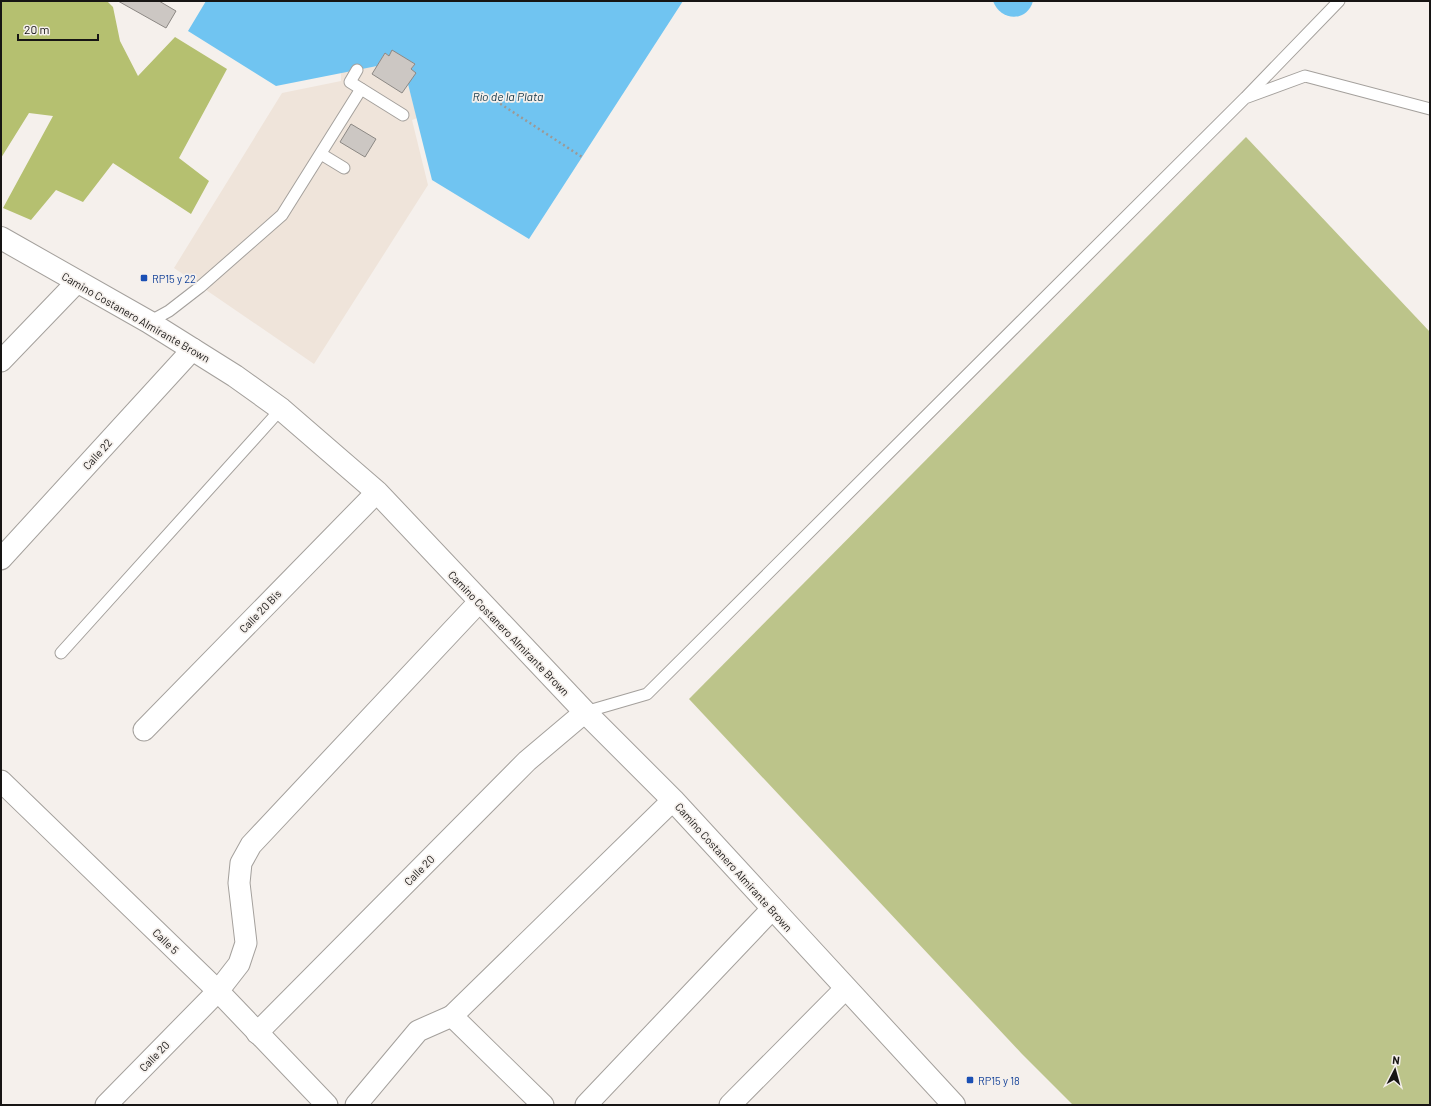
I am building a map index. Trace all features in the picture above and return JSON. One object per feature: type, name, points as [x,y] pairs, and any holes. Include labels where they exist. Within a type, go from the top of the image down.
[{"type":"main road","name":"Camino Costanero Almirante Brown","points":[[1,238],[76,282],[150,322],[193,349],[281,409],[377,492],[479,602],[585,712],[673,800],[954,1105]]},
{"type":"street","points":[[1,361],[76,282]]},
{"type":"street","name":"Calle 22","points":[[1,559],[193,349]]},
{"type":"street","name":"Calle 20 Bis","points":[[144,730],[377,492]]},
{"type":"street","name":"Calle 20","points":[[106,1105],[218,991],[239,964],[246,943],[239,883],[241,863],[251,845],[479,602]]},
{"type":"street","name":"Calle 20","points":[[257,1033],[527,761],[585,712]]},
{"type":"street","name":"Calle 5","points":[[1,781],[218,991],[326,1105]]},
{"type":"street","points":[[356,1105],[418,1031],[452,1016],[673,800]]},
{"type":"street","points":[[586,1105],[772,909]]},
{"type":"street","points":[[730,1105],[846,988]]},
{"type":"street","points":[[452,1016],[543,1105]]},
{"type":"lane","points":[[585,712],[646,694],[1245,98],[1339,1]]},
{"type":"lane","points":[[357,70],[350,82],[403,115]]},
{"type":"lane","points":[[1245,98],[1304,76],[1430,109]]},
{"type":"lane","points":[[150,322],[169,311],[200,287],[282,215],[362,89]]},
{"type":"lane","points":[[321,154],[344,168]]},
{"type":"lane","points":[[61,653],[281,409]]},
{"type":"path","points":[[496,101],[582,157]]},
{"type":"shaded area","points":[[392,50],[415,64],[416,73],[408,84],[417,118],[412,120],[428,185],[314,364],[174,268],[282,93],[341,81],[341,72],[377,66],[385,53]]},
{"type":"green space","points":[[1,1],[107,1],[113,7],[120,41],[138,76],[175,37],[227,69],[179,158],[209,181],[191,214],[113,163],[83,202],[56,190],[31,220],[3,208],[53,116],[29,113],[1,158]]},
{"type":"green space","points":[[1246,137],[1430,332],[1430,1105],[1073,1105],[1022,1054],[689,699]]},
{"type":"water","name":"Río de la Plata","points":[[206,1],[683,1],[529,239],[432,180],[408,84],[411,69],[415,64],[393,51],[389,56],[385,53],[377,66],[276,86],[188,31]]},
{"type":"water","points":[[993,1],[1033,1],[1030,8],[1025,13],[1020,16],[1013,17],[1001,13],[996,8]]},
{"type":"building","points":[[118,1],[159,1],[176,11],[166,28]]},
{"type":"building","points":[[392,50],[415,64],[411,69],[416,73],[402,93],[372,74],[385,53],[389,56]]},
{"type":"building","points":[[351,124],[376,139],[365,157],[340,142]]},
{"type":"place","name":"RP15 y 22","points":[[144,278]]},
{"type":"place","name":"RP15 y 18","points":[[970,1080]]}]
